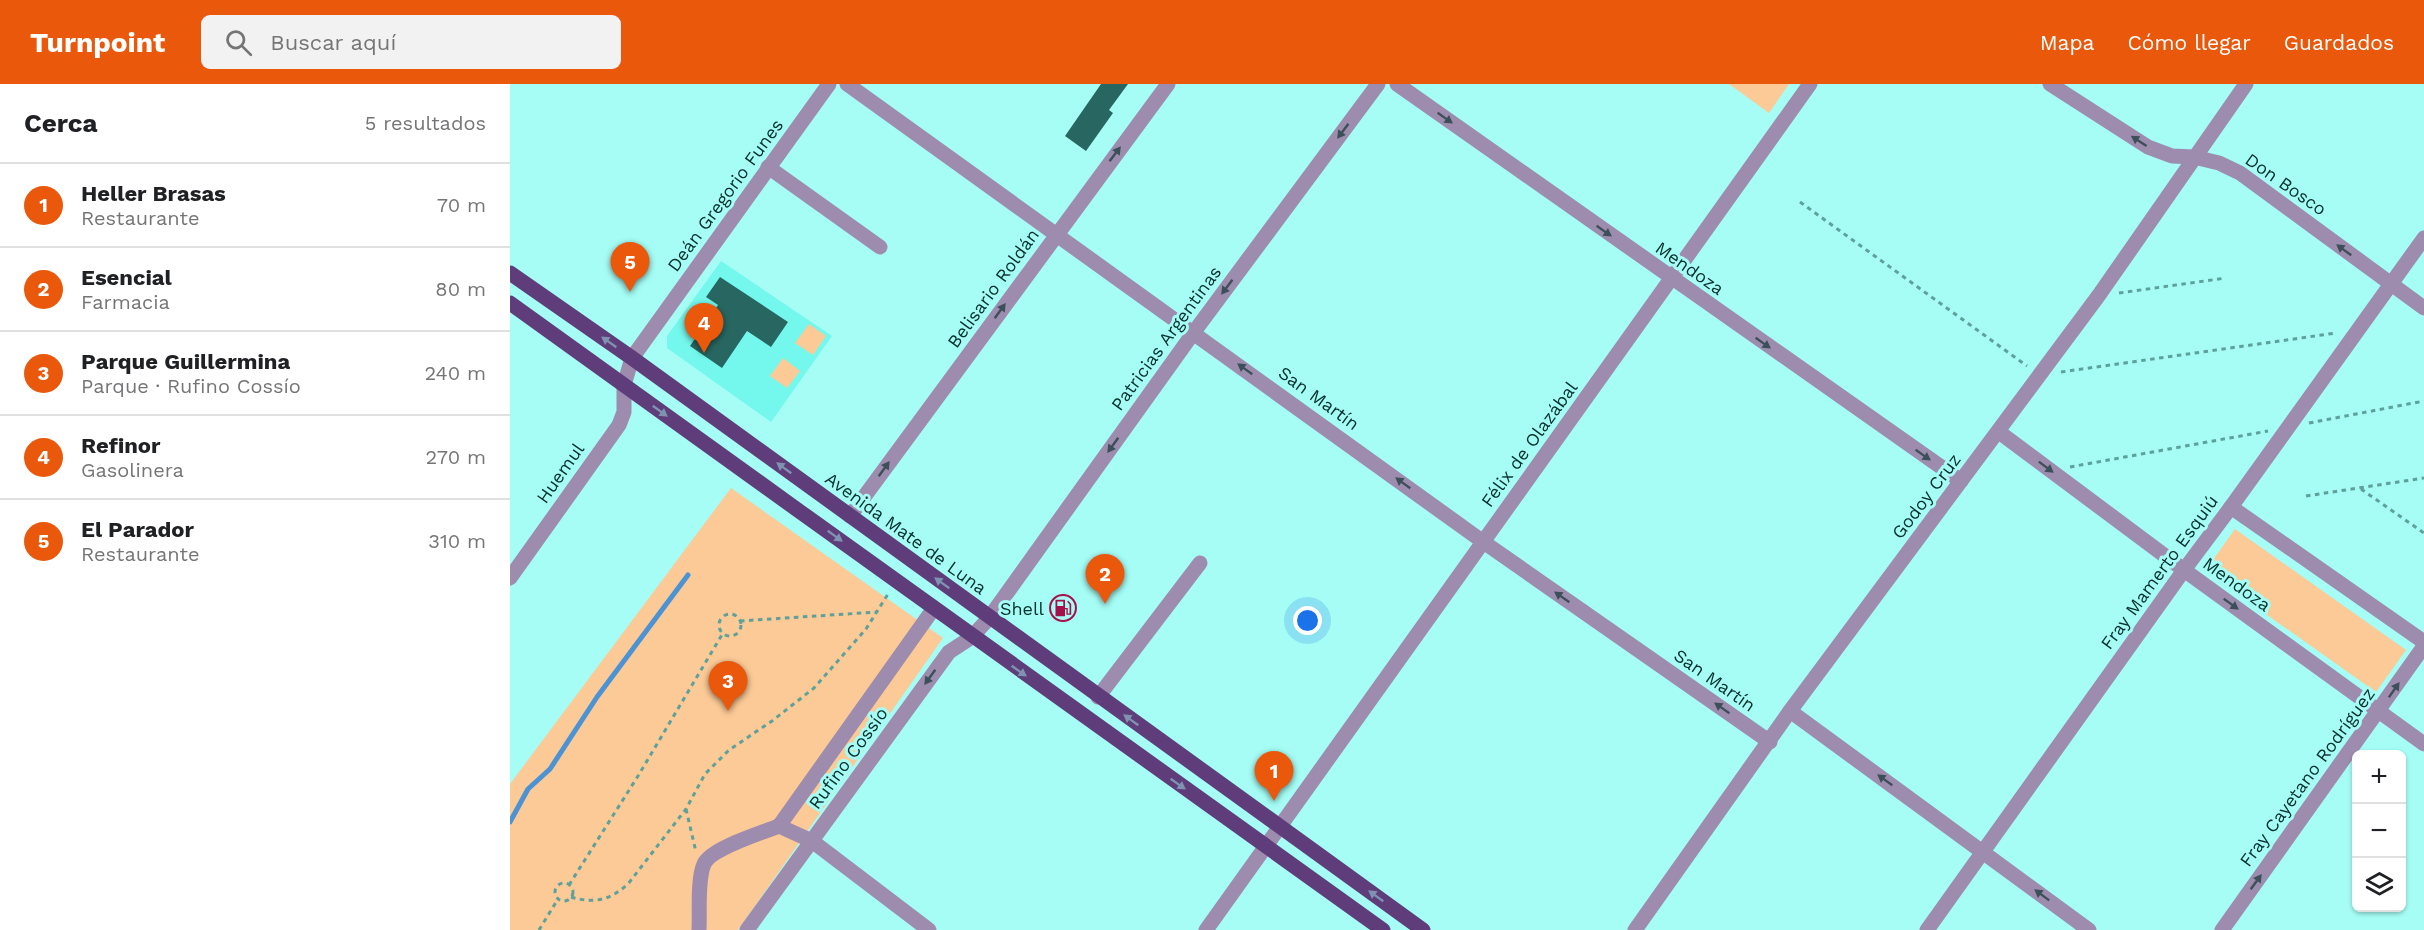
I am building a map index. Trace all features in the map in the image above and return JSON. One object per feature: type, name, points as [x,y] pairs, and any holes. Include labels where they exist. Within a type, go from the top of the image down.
[{"type":"main road","name":"Avenida Mate de Luna","points":[[510,273],[632,358],[1423,930]]},
{"type":"main road","points":[[510,303],[1383,930]]},
{"type":"street","name":"Deán Gregorio Funes","points":[[624,385],[632,358],[830,84]]},
{"type":"street","name":"San Martín","points":[[847,84],[1482,541],[1770,742]]},
{"type":"street","name":"Belisario Roldán","points":[[850,516],[1167,84]]},
{"type":"street","name":"Patricias Argentinas","points":[[989,618],[1194,332],[1378,84]]},
{"type":"street","name":"Mendoza","points":[[1397,84],[1962,481]]},
{"type":"street","name":"Félix de Olazábal","points":[[1206,930],[1810,84]]},
{"type":"street","name":"Don Bosco","points":[[2050,84],[2148,147],[2172,156],[2194,157],[2219,163],[2240,173],[2424,308]]},
{"type":"street","name":"Godoy Cruz","points":[[1635,930],[1790,711],[2000,432],[2099,296],[2246,84]]},
{"type":"street","points":[[768,167],[880,247]]},
{"type":"street","name":"Fray Mamerto Esquiú","points":[[1927,930],[2424,238]]},
{"type":"street","name":"Huemul","points":[[510,578],[619,425],[624,412],[624,385]]},
{"type":"street","name":"Mendoza","points":[[2000,432],[2184,570],[2424,744]]},
{"type":"street","points":[[2231,507],[2424,644]]},
{"type":"street","points":[[1098,696],[1200,563]]},
{"type":"street","points":[[699,930],[701,875],[704,862],[713,853],[779,826],[934,608]]},
{"type":"street","name":"Rufino Cossío","points":[[747,930],[949,652],[972,637],[989,618]]},
{"type":"street","name":"Fray Cayetano Rodríguez","points":[[2222,930],[2379,711],[2424,644]]},
{"type":"street","points":[[1790,711],[2089,930]]},
{"type":"street","points":[[779,826],[812,841],[929,930]]},
{"type":"path","points":[[2099,296],[2226,278]]},
{"type":"path","points":[[2051,470],[2424,400]]},
{"type":"path","points":[[2306,496],[2424,478]]},
{"type":"path","points":[[2359,488],[2424,533]]},
{"type":"path","points":[[558,899],[563,901],[571,897],[588,902],[603,900],[617,894],[628,884],[686,810],[705,774],[729,750],[772,721],[814,688],[866,629],[897,580]]},
{"type":"path","points":[[740,621],[878,612]]},
{"type":"path","points":[[730,614],[736,616],[740,621],[740,628],[736,634],[729,636],[719,627],[719,621],[730,614]]},
{"type":"path","points":[[569,885],[638,776],[723,633]]},
{"type":"path","points":[[686,810],[701,875]]},
{"type":"path","points":[[538,930],[558,899],[555,889],[564,883],[569,885],[572,888],[571,897]]},
{"type":"shaded area","points":[[1729,84],[1789,84],[1769,113]]},
{"type":"shaded area","points":[[721,261],[832,336],[771,422],[667,348],[667,336]]},
{"type":"shaded area","points":[[809,324],[826,336],[813,355],[795,343]]},
{"type":"shaded area","points":[[783,358],[800,371],[787,388],[770,376]]},
{"type":"shaded area","points":[[731,488],[943,638],[738,930],[510,930],[510,784]]},
{"type":"shaded area","points":[[2235,529],[2406,650],[2376,692],[2205,571]]},
{"type":"building","points":[[1101,84],[1128,84],[1109,110],[1113,113],[1086,151],[1065,136]]},
{"type":"building","points":[[720,277],[788,322],[771,347],[747,331],[722,368],[690,346],[718,305],[706,297]]},
{"type":"waterway","points":[[510,822],[528,789],[550,769],[597,697],[688,575]]},
{"type":"place","name":"El Parador","points":[[630,292]]},
{"type":"place","name":"Refinor","points":[[704,353]]},
{"type":"place","name":"Esencial","points":[[1105,604]]},
{"type":"place","name":"Shell","points":[[1063,608]]},
{"type":"place","name":"Parque Guillermina","points":[[728,711]]},
{"type":"place","name":"Heller Brasas","points":[[1274,801]]}]
